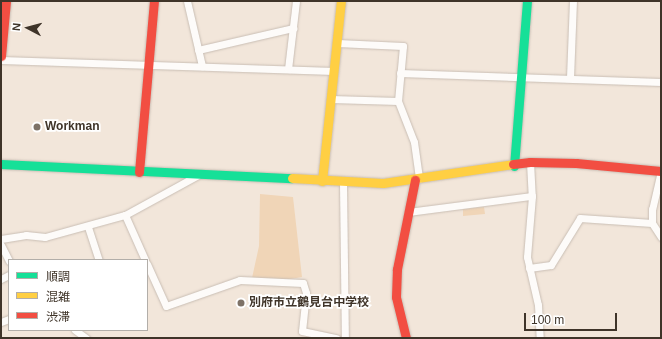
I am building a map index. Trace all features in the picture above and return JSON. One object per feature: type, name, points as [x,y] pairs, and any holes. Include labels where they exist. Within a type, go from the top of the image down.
[{"type":"street","points":[[1,56],[4,3],[16,1]]},
{"type":"street","points":[[140,172],[154,1]]},
{"type":"street","points":[[187,1],[202,66]]},
{"type":"street","points":[[288,69],[296,1]]},
{"type":"street","points":[[322,181],[341,1]]},
{"type":"street","points":[[514,166],[526,1]]},
{"type":"street","points":[[570,78],[572,1]]},
{"type":"street","points":[[198,50],[293,28]]},
{"type":"street","points":[[337,43],[403,46],[398,101],[415,149],[417,179],[408,212],[397,269],[396,297],[406,338]]},
{"type":"street","points":[[1,60],[334,71]]},
{"type":"street","points":[[400,73],[661,82]]},
{"type":"street","points":[[331,99],[398,101]]},
{"type":"street","points":[[1,164],[343,183],[383,183],[514,166],[530,162],[576,163],[661,171],[652,209],[652,223],[661,237]]},
{"type":"street","points":[[530,162],[532,196],[529,268],[538,305],[540,338]]},
{"type":"street","points":[[1,239],[26,235],[45,237],[88,227],[125,215],[198,175]]},
{"type":"street","points":[[343,183],[345,338]]},
{"type":"street","points":[[408,212],[532,196]]},
{"type":"street","points":[[125,215],[145,259]]},
{"type":"street","points":[[529,268],[551,265],[580,218],[652,223]]},
{"type":"street","points":[[88,227],[99,259]]},
{"type":"street","points":[[1,245],[8,259]]},
{"type":"street","points":[[148,266],[166,306],[240,280],[303,283],[306,293],[302,331],[336,338]]},
{"type":"street","points":[[76,331],[86,338]]},
{"type":"shaded area","points":[[260,194],[293,197],[302,277],[284,280],[252,278],[259,246]]},
{"type":"shaded area","points":[[484,207],[485,214],[463,216],[463,209]]},
{"type":"traffic: fast","points":[[514,166],[527,1]]},
{"type":"traffic: fast","points":[[1,164],[292,178]]},
{"type":"traffic: slow","points":[[322,181],[341,1]]},
{"type":"traffic: slow","points":[[292,178],[383,183],[513,164]]},
{"type":"traffic: jam","points":[[1,56],[6,1]]},
{"type":"traffic: jam","points":[[139,172],[154,1]]},
{"type":"traffic: jam","points":[[513,164],[530,162],[576,163],[661,171]]},
{"type":"traffic: jam","points":[[406,338],[396,297],[397,269],[415,180]]},
{"type":"place","name":"Workman","points":[[37,127]]},
{"type":"place","name":"別府市立鶴見台中学校","points":[[241,303]]}]
